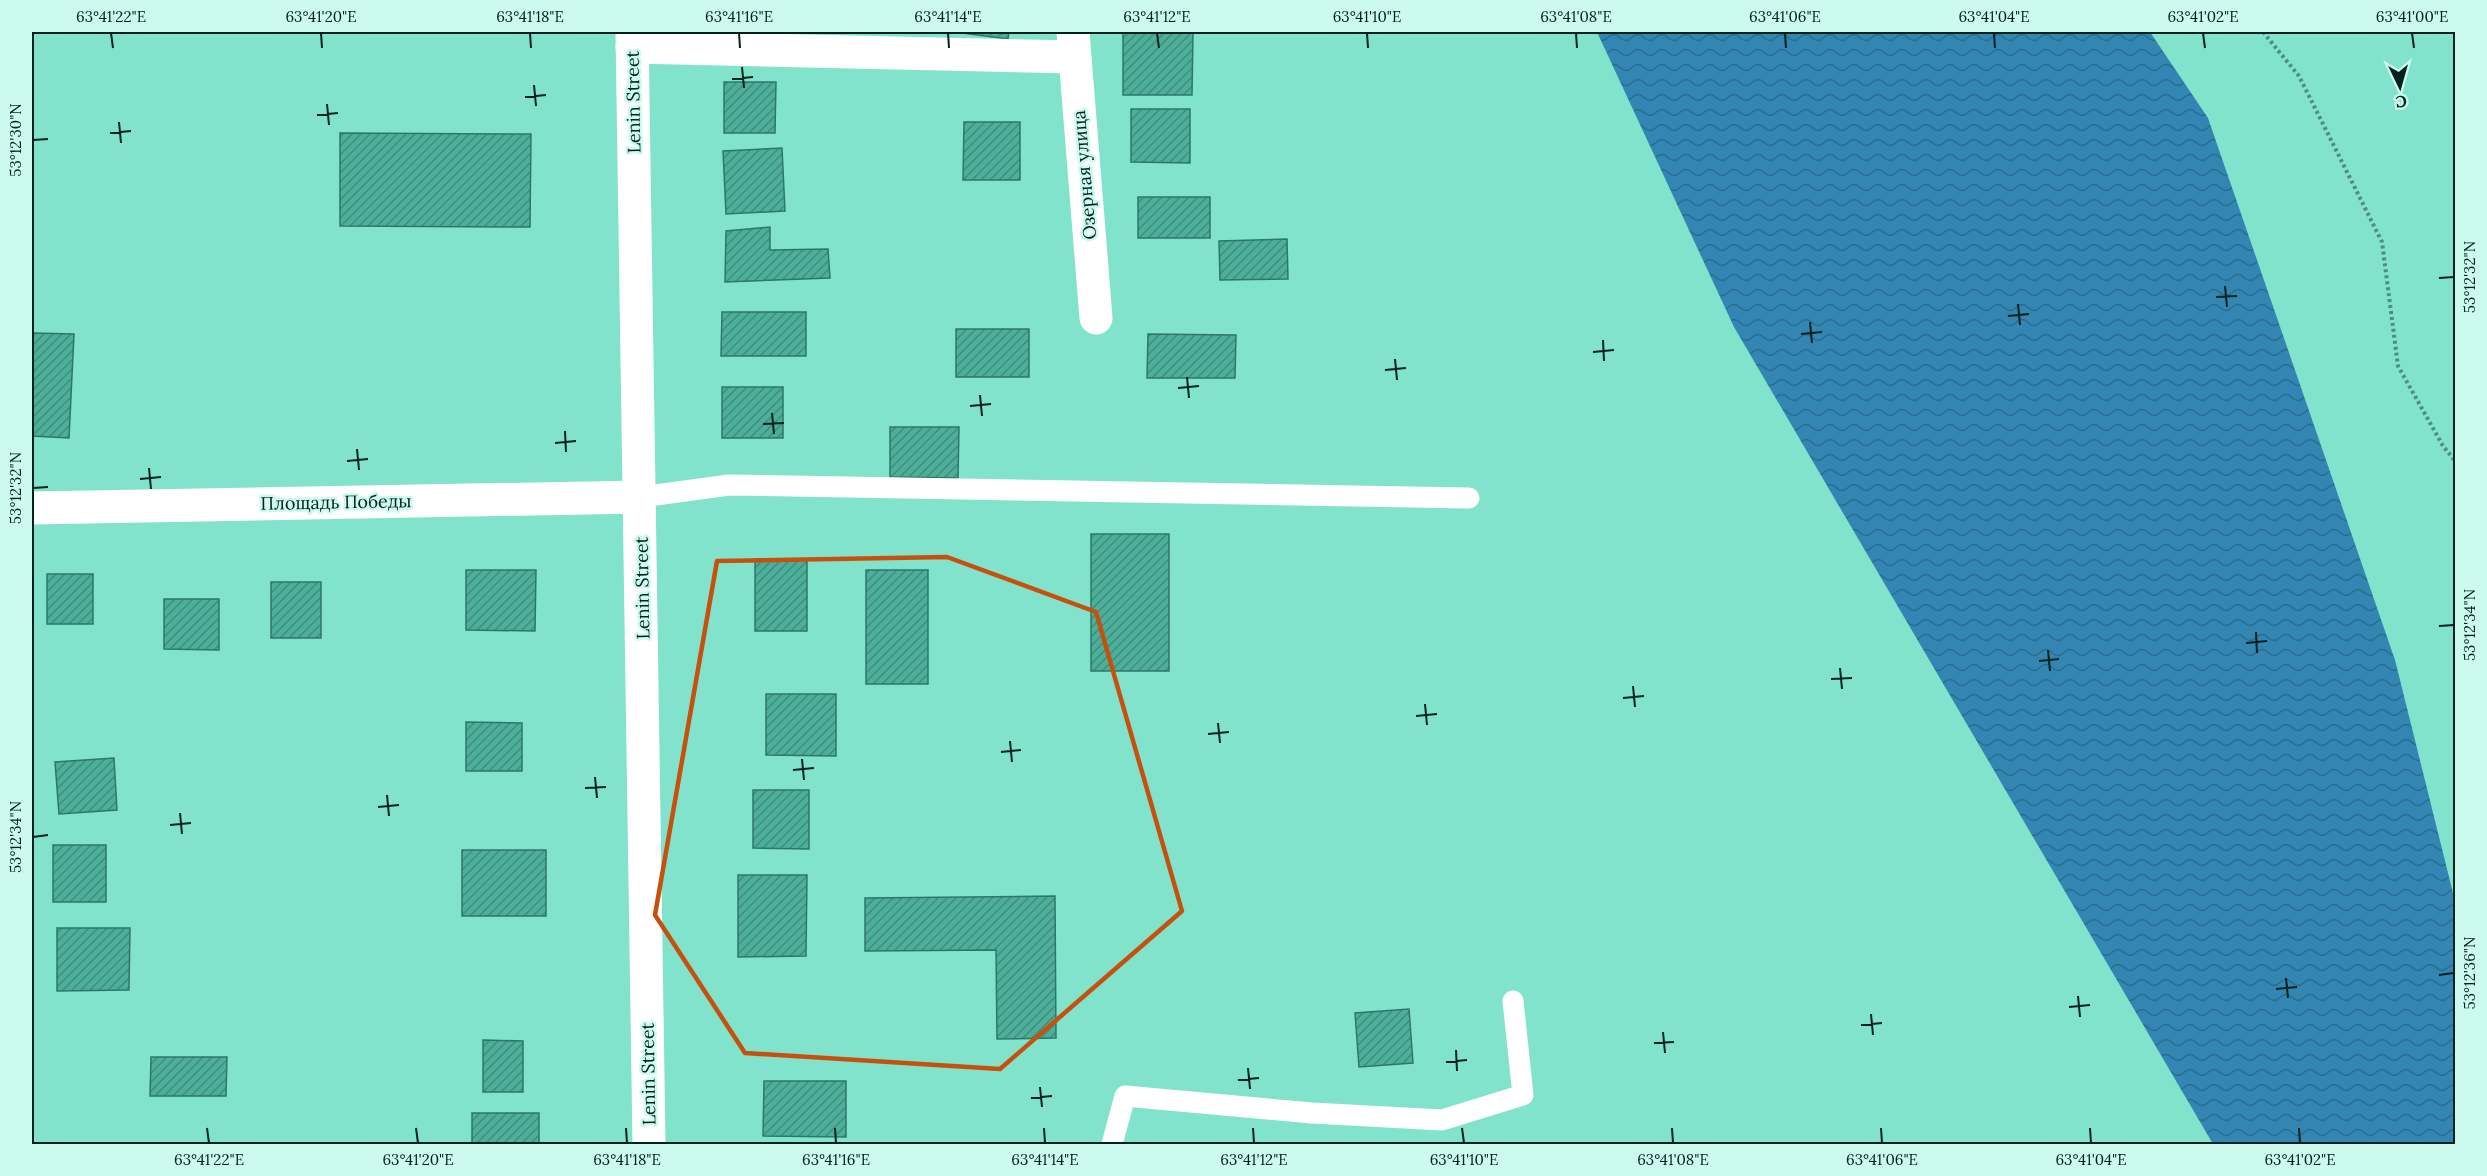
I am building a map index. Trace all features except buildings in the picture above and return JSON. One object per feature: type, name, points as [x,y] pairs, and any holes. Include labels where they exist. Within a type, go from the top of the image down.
[{"type":"street","points":[[632,39],[1074,44]]},
{"type":"street","name":"Lenin Street","points":[[632,39],[641,497],[649,1144]]},
{"type":"street","name":"Озерная улица","points":[[1074,44],[1096,318]]},
{"type":"street","name":"Площадь Победы","points":[[32,508],[641,497]]},
{"type":"lane","points":[[641,497],[729,485],[1469,498]]},
{"type":"lane","points":[[1112,1144],[1125,1096],[1312,1113],[1443,1120],[1523,1095],[1513,1001]]},
{"type":"path","points":[[2263,32],[2299,76],[2382,242],[2398,366],[2443,446],[2456,462]]},
{"type":"highlighted area","points":[[947,557],[1096,612],[1182,911],[1000,1069],[745,1053],[655,915],[717,561]]},
{"type":"water","points":[[1597,32],[2150,32],[2208,118],[2395,660],[2455,901],[2455,1144],[2213,1144],[1734,327]]}]
